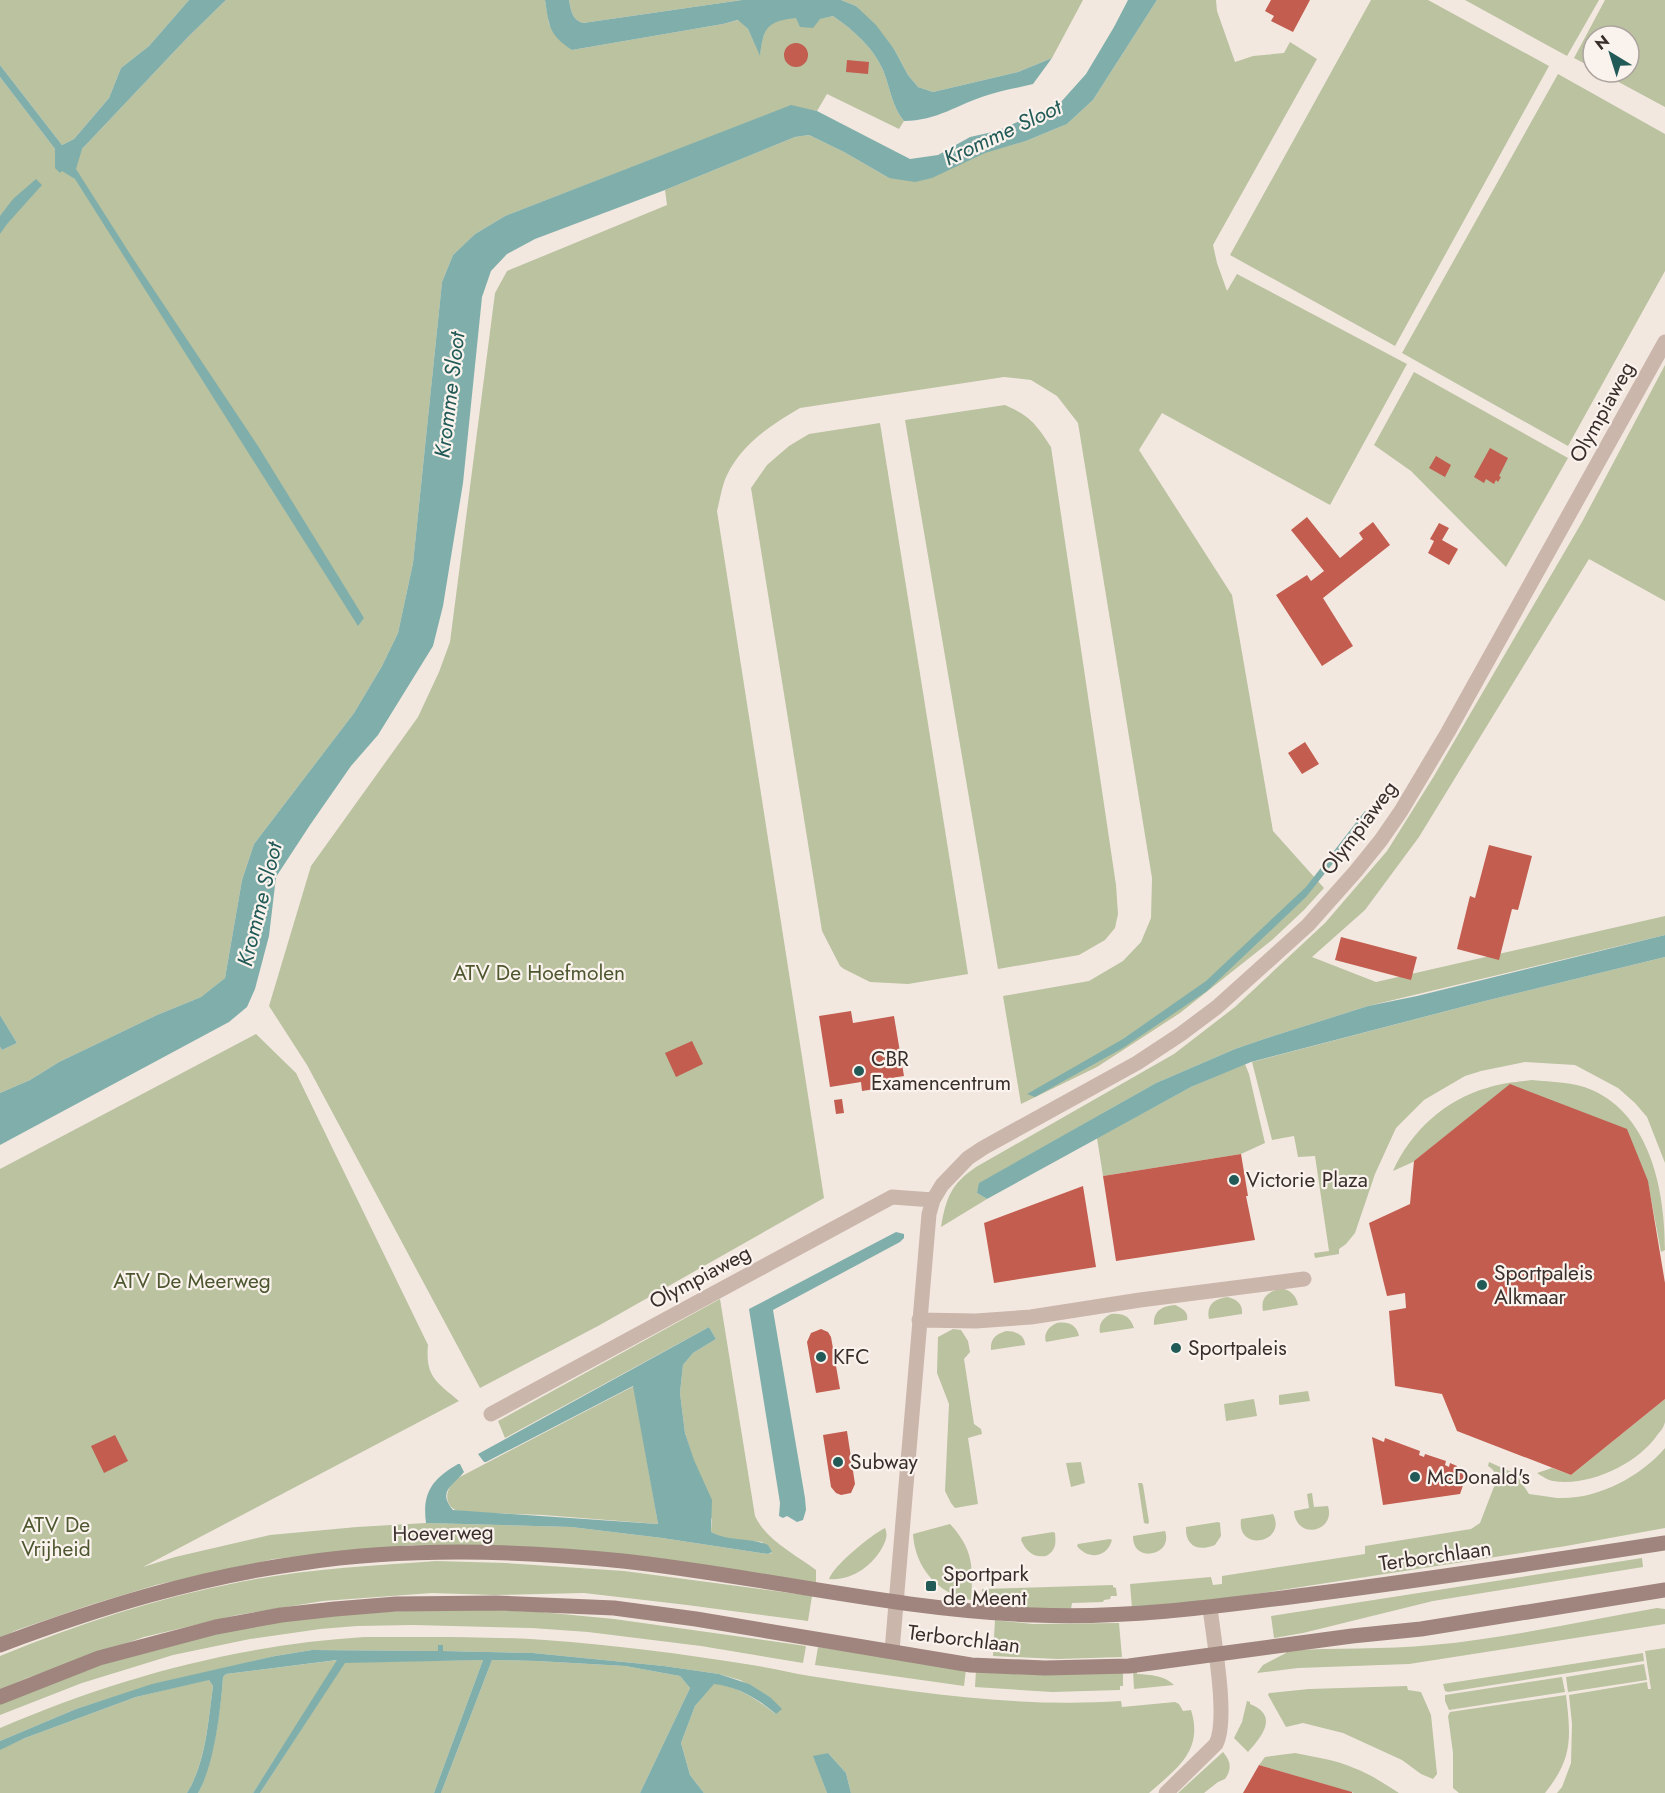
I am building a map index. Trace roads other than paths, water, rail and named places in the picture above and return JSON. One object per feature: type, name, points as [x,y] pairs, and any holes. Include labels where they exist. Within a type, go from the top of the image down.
[{"type":"main road","name":"Terborchlaan","points":[[896,1601],[976,1611],[1074,1616],[1126,1615],[1410,1582],[1665,1543]]},
{"type":"main road","name":"Hoeverweg","points":[[0,1645],[65,1620],[120,1603],[248,1571],[303,1562],[409,1553],[519,1554],[626,1562],[896,1601]]},
{"type":"main road","name":"Terborchlaan","points":[[892,1651],[971,1665],[1045,1668],[1129,1666],[1421,1629],[1665,1590]]},
{"type":"main road","points":[[0,1697],[99,1658],[216,1627],[335,1609],[396,1604],[496,1603],[614,1608],[892,1651]]},
{"type":"street","name":"Olympiaweg","points":[[896,1601],[929,1214],[933,1200],[942,1185],[968,1158],[1167,1045],[1245,983],[1308,925],[1345,884],[1401,811],[1448,732],[1665,342]]},
{"type":"street","name":"Olympiaweg","points":[[491,1414],[892,1197],[933,1200]]},
{"type":"street","points":[[919,1320],[976,1321],[1031,1317],[1140,1300],[1304,1279]]},
{"type":"street","name":"Terborchlaan","points":[[892,1651],[896,1601]]},
{"type":"street","points":[[1166,1793],[1216,1744],[1219,1738],[1222,1718],[1210,1607]]},
{"type":"water","points":[[189,0],[226,0],[82,149],[76,169],[258,446],[364,618],[358,626],[75,179],[62,171],[60,173],[55,168],[55,149],[0,77],[0,65],[62,145],[74,139],[109,98],[121,68],[149,46]]},
{"type":"water","points":[[545,0],[569,0],[574,17],[583,23],[742,0],[841,0],[856,6],[876,25],[918,87],[933,92],[1018,72],[1052,58],[1033,84],[988,95],[927,118],[904,121],[897,110],[883,70],[874,54],[855,33],[833,16],[820,19],[813,28],[800,27],[796,18],[773,24],[765,32],[760,56],[748,29],[738,20],[572,50],[559,40],[551,29]]},
{"type":"water","name":"Kromme Sloot","points":[[1128,0],[1157,0],[1093,100],[1067,124],[1026,141],[985,153],[932,178],[915,182],[889,178],[809,135],[795,137],[665,190],[535,239],[507,254],[491,271],[482,297],[463,483],[443,606],[433,646],[378,735],[351,766],[276,877],[269,936],[255,989],[247,1007],[229,1022],[0,1145],[0,1093],[157,1015],[201,997],[225,978],[242,880],[254,844],[354,713],[382,666],[398,633],[413,563],[442,282],[453,255],[475,234],[505,216],[791,105],[817,111],[910,159],[938,155],[970,137],[997,131],[1060,103],[1086,74]]},
{"type":"water","points":[[36,179],[42,185],[0,234],[0,216],[13,199]]},
{"type":"water","points":[[1365,811],[1370,817],[1306,897],[1207,991],[1123,1048],[1035,1097],[1027,1094],[1123,1039],[1206,981],[1306,887]]},
{"type":"water","points":[[1665,935],[1665,957],[1251,1062],[1191,1087],[987,1199],[977,1193],[979,1183],[1156,1083],[1235,1049],[1368,1006]]},
{"type":"water","points":[[0,1015],[17,1043],[2,1050],[0,1047]]},
{"type":"water","points":[[896,1232],[904,1234],[900,1242],[773,1310],[806,1510],[803,1520],[797,1522],[787,1516],[783,1518],[779,1516],[780,1503],[749,1309]]},
{"type":"water","points":[[709,1327],[716,1339],[693,1353],[683,1365],[680,1393],[685,1433],[712,1500],[711,1532],[768,1545],[772,1552],[768,1554],[571,1527],[426,1523],[426,1503],[435,1481],[460,1464],[464,1472],[448,1489],[446,1498],[453,1510],[658,1524],[633,1386],[486,1462],[478,1454]]},
{"type":"water","points":[[438,1645],[443,1645],[443,1651],[533,1653],[719,1674],[749,1684],[770,1697],[782,1709],[776,1714],[747,1694],[714,1684],[695,1706],[681,1743],[690,1775],[704,1793],[640,1793],[690,1688],[680,1676],[625,1666],[492,1660],[441,1793],[434,1793],[483,1660],[345,1663],[260,1793],[253,1793],[337,1660],[226,1674],[223,1677],[212,1753],[204,1782],[198,1793],[187,1793],[198,1768],[205,1741],[213,1686],[209,1680],[136,1697],[25,1738],[0,1750],[0,1741],[76,1709],[152,1684],[275,1656],[312,1650],[438,1651]]},
{"type":"water","points":[[828,1753],[846,1773],[851,1793],[827,1793],[813,1756]]},
{"type":"place","name":"CBR Examencentrum","points":[[859,1071]]},
{"type":"place","name":"Victorie Plaza","points":[[1234,1180]]},
{"type":"place","name":"Sportpaleis Alkmaar","points":[[1482,1285]]},
{"type":"place","name":"Sportpaleis","points":[[1176,1348]]},
{"type":"place","name":"KFC","points":[[821,1357]]},
{"type":"place","name":"Subway","points":[[838,1462]]},
{"type":"place","name":"McDonald's","points":[[1415,1477]]},
{"type":"place","name":"Sportpark de Meent","points":[[931,1586]]},
{"type":"park label","name":"ATV De Hoefmolen","points":[[539,973]]},
{"type":"park label","name":"ATV De Meerweg","points":[[192,1281]]},
{"type":"park label","name":"ATV De Vrijheid","points":[[56,1537]]}]
